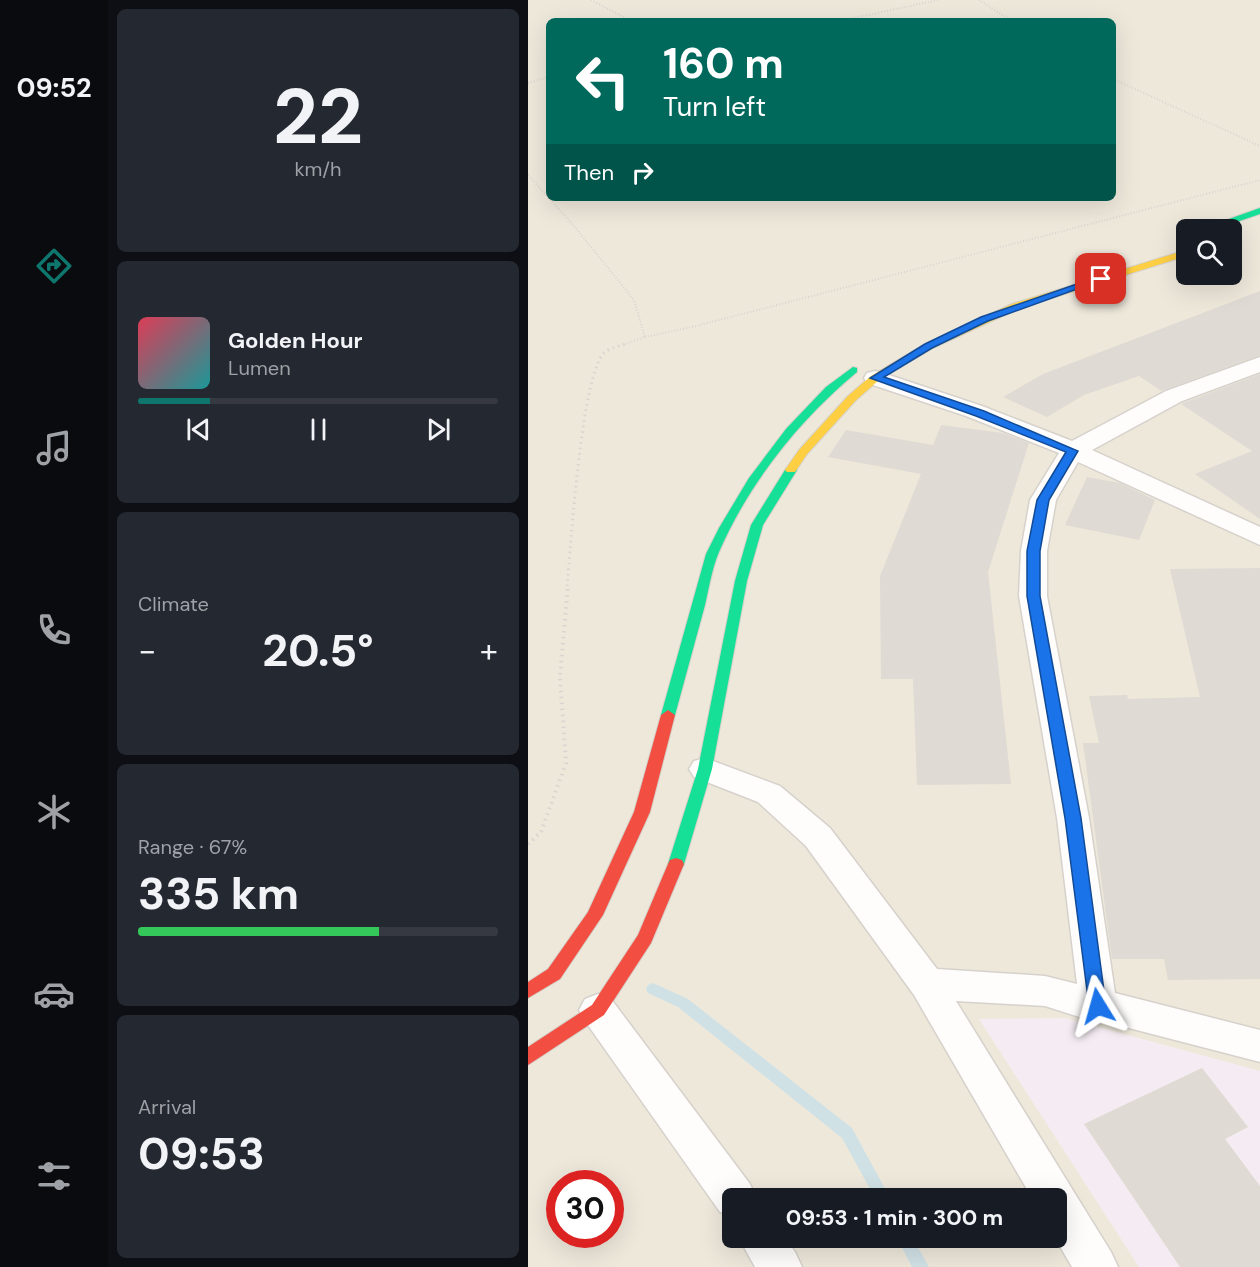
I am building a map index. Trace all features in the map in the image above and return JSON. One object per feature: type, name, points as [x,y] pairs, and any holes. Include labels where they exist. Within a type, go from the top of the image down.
[{"type":"main road","points":[[1236,219],[1260,211]]},
{"type":"main road","points":[[528,991],[554,974],[595,915],[642,812],[712,554],[729,519],[748,488],[791,427],[842,379],[929,346],[1006,310],[1176,255]]},
{"type":"main road","points":[[528,1057],[598,1010],[645,938],[674,872],[705,769],[741,581],[757,525],[778,487],[803,452],[852,398],[871,369]]},
{"type":"street","points":[[1098,1006],[1073,818],[1033,596],[1034,551],[1043,500],[1072,451],[1174,396],[1260,364]]},
{"type":"street","points":[[871,369],[1072,451],[1197,505],[1260,537]]},
{"type":"street","points":[[705,769],[769,794],[818,837],[927,984],[1048,1188]]},
{"type":"street","points":[[927,984],[1045,991],[1260,1046]]},
{"type":"street","points":[[598,1010],[728,1188]]},
{"type":"street","points":[[1067,1220],[1096,1267]]},
{"type":"street","points":[[767,1248],[780,1267]]},
{"type":"path","points":[[591,0],[625,18]]},
{"type":"path","points":[[854,18],[938,0]]},
{"type":"path","points":[[979,0],[1007,18]]},
{"type":"path","points":[[528,83],[546,78]]},
{"type":"path","points":[[1116,80],[1260,146]]},
{"type":"path","points":[[528,175],[546,195]]},
{"type":"path","points":[[528,844],[541,832],[566,763],[560,677],[579,446],[597,365],[605,352],[645,337],[692,327],[1260,180]]},
{"type":"path","points":[[551,201],[634,300],[645,337]]},
{"type":"shaded area","points":[[528,0],[1260,0],[1260,1267],[528,1267]]},
{"type":"shaded area","points":[[1065,1018],[1260,1071],[1260,1267],[1139,1267],[979,1019]]},
{"type":"building","points":[[1260,291],[1260,355],[1161,391],[1139,376],[1084,395],[1047,417],[1003,397],[1043,374]]},
{"type":"building","points":[[1260,374],[1260,519],[1195,474],[1252,451],[1181,404]]},
{"type":"building","points":[[941,425],[1003,433],[1029,443],[988,572],[1011,784],[917,785],[913,679],[881,679],[880,576],[921,474],[828,457],[846,430],[933,445]]},
{"type":"building","points":[[1087,477],[1120,483],[1155,500],[1139,540],[1065,525]]},
{"type":"building","points":[[1260,568],[1260,979],[1168,980],[1164,959],[1112,959],[1083,743],[1099,743],[1089,696],[1127,695],[1128,699],[1200,697],[1170,569]]},
{"type":"building","points":[[1202,1068],[1248,1127],[1225,1139],[1260,1186],[1260,1267],[1180,1267],[1084,1124]]},
{"type":"waterway","points":[[653,989],[683,1003],[847,1133],[877,1188]]},
{"type":"waterway","points":[[911,1248],[921,1267]]},
{"type":"traffic: fast","points":[[1236,219],[1260,211]]},
{"type":"traffic: fast","points":[[668,715],[712,554],[725,528],[755,478],[790,431],[830,389],[853,370]]},
{"type":"traffic: fast","points":[[676,864],[705,769],[741,581],[757,525],[791,470]]},
{"type":"traffic: slow","points":[[791,470],[803,452],[852,398],[875,378],[929,346],[1016,306],[1176,256]]},
{"type":"traffic: jam","points":[[528,991],[554,974],[595,915],[642,812],[668,715]]},
{"type":"traffic: jam","points":[[528,1057],[598,1010],[645,938],[676,864]]},
{"type":"route","points":[[1098,1006],[1073,818],[1033,596],[1034,551],[1043,500],[1072,451],[925,393],[875,378],[929,346],[985,319],[1016,306],[1101,279]]}]
